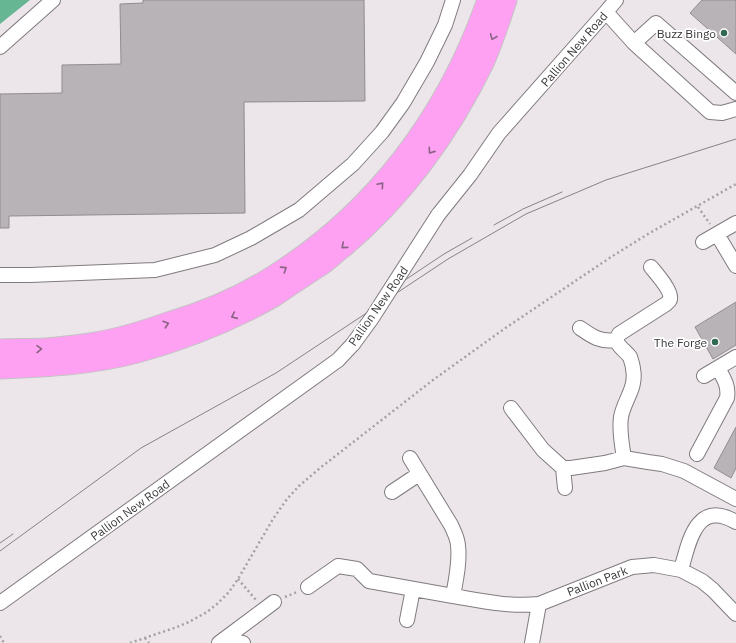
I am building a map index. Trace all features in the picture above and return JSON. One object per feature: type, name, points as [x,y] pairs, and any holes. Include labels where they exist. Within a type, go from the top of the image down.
[{"type":"highway","points":[[0,350],[45,349],[92,344],[136,334],[183,319],[226,302],[265,281],[300,259],[334,233],[369,198],[402,161],[425,128],[451,85],[472,44],[488,0]]},
{"type":"highway","points":[[0,368],[47,366],[95,360],[135,352],[168,342],[207,328],[245,311],[274,295],[323,263],[356,236],[388,204],[418,170],[466,95],[483,62],[506,0]]},
{"type":"street","points":[[0,47],[52,0]]},
{"type":"street","points":[[0,275],[155,270],[215,255],[251,238],[299,210],[353,164],[382,132],[403,103],[427,62],[445,25],[453,0]]},
{"type":"street","name":"Pallion New Road","points":[[0,604],[338,360],[353,344],[372,318],[438,215],[470,175],[499,133],[616,0]]},
{"type":"street","points":[[606,12],[634,43],[710,112],[722,113],[736,109]]},
{"type":"street","points":[[634,43],[656,23],[736,93]]},
{"type":"street","points":[[703,242],[736,223]]},
{"type":"street","points":[[717,234],[736,266]]},
{"type":"street","points":[[616,340],[619,334],[670,300],[671,296],[667,289],[651,267]]},
{"type":"street","points":[[580,328],[601,340],[616,340]]},
{"type":"street","points":[[616,340],[618,345],[630,357],[634,376],[633,386],[621,417],[620,426],[624,458]]},
{"type":"street","points":[[704,376],[736,357]]},
{"type":"street","points":[[697,454],[727,398],[727,387],[718,368]]},
{"type":"street","points":[[511,408],[542,450],[562,468],[565,488]]},
{"type":"street","points":[[410,458],[451,525],[456,537],[458,546],[458,560],[454,596]]},
{"type":"street","points":[[562,468],[605,463],[624,458],[662,464],[697,477],[736,498]]},
{"type":"street","points":[[392,492],[419,474]]},
{"type":"street","points":[[681,570],[690,539],[700,522],[708,517],[716,516],[725,517],[736,522]]},
{"type":"street","name":"Pallion Park","points":[[308,588],[338,566],[357,569],[369,581],[481,602],[525,606],[539,604],[632,567],[654,565],[681,570],[702,581],[713,590],[736,614]]},
{"type":"street","points":[[407,620],[413,589]]},
{"type":"street","points":[[532,643],[539,604]]},
{"type":"street","points":[[222,641],[269,606]]},
{"type":"street","points":[[222,641],[244,643]]},
{"type":"path","points":[[130,643],[178,627],[207,612],[217,604],[229,592],[273,519],[287,499],[299,486],[433,380],[611,257],[648,234],[736,184]]},
{"type":"path","points":[[698,206],[717,234]]},
{"type":"path","points":[[238,578],[269,606],[308,588]]},
{"type":"path","points":[[0,636],[4,643]]},
{"type":"path","points":[[145,638],[149,643]]},
{"type":"shaded area","points":[[0,0],[30,0],[0,24]]},
{"type":"building","points":[[143,0],[364,0],[365,101],[244,102],[245,213],[9,216],[9,228],[0,228],[0,94],[62,93],[62,65],[121,64],[120,4],[143,3]]},
{"type":"building","name":"Buzz Bingo","points":[[702,0],[736,0],[736,54],[690,13]]},
{"type":"building","points":[[736,302],[736,345],[713,359],[695,327]]},
{"type":"building","points":[[736,427],[736,468],[731,478],[714,468]]},
{"type":"tram line","points":[[0,551],[141,448],[276,373],[448,259],[526,214],[606,180],[736,139]]},
{"type":"tram line","points":[[494,225],[523,209],[562,192]]},
{"type":"tram line","points":[[405,280],[444,254],[472,238]]},
{"type":"tram line","points":[[0,543],[13,534]]},
{"type":"place","name":"Buzz Bingo","points":[[724,33]]},
{"type":"place","name":"The Forge","points":[[715,342]]}]
